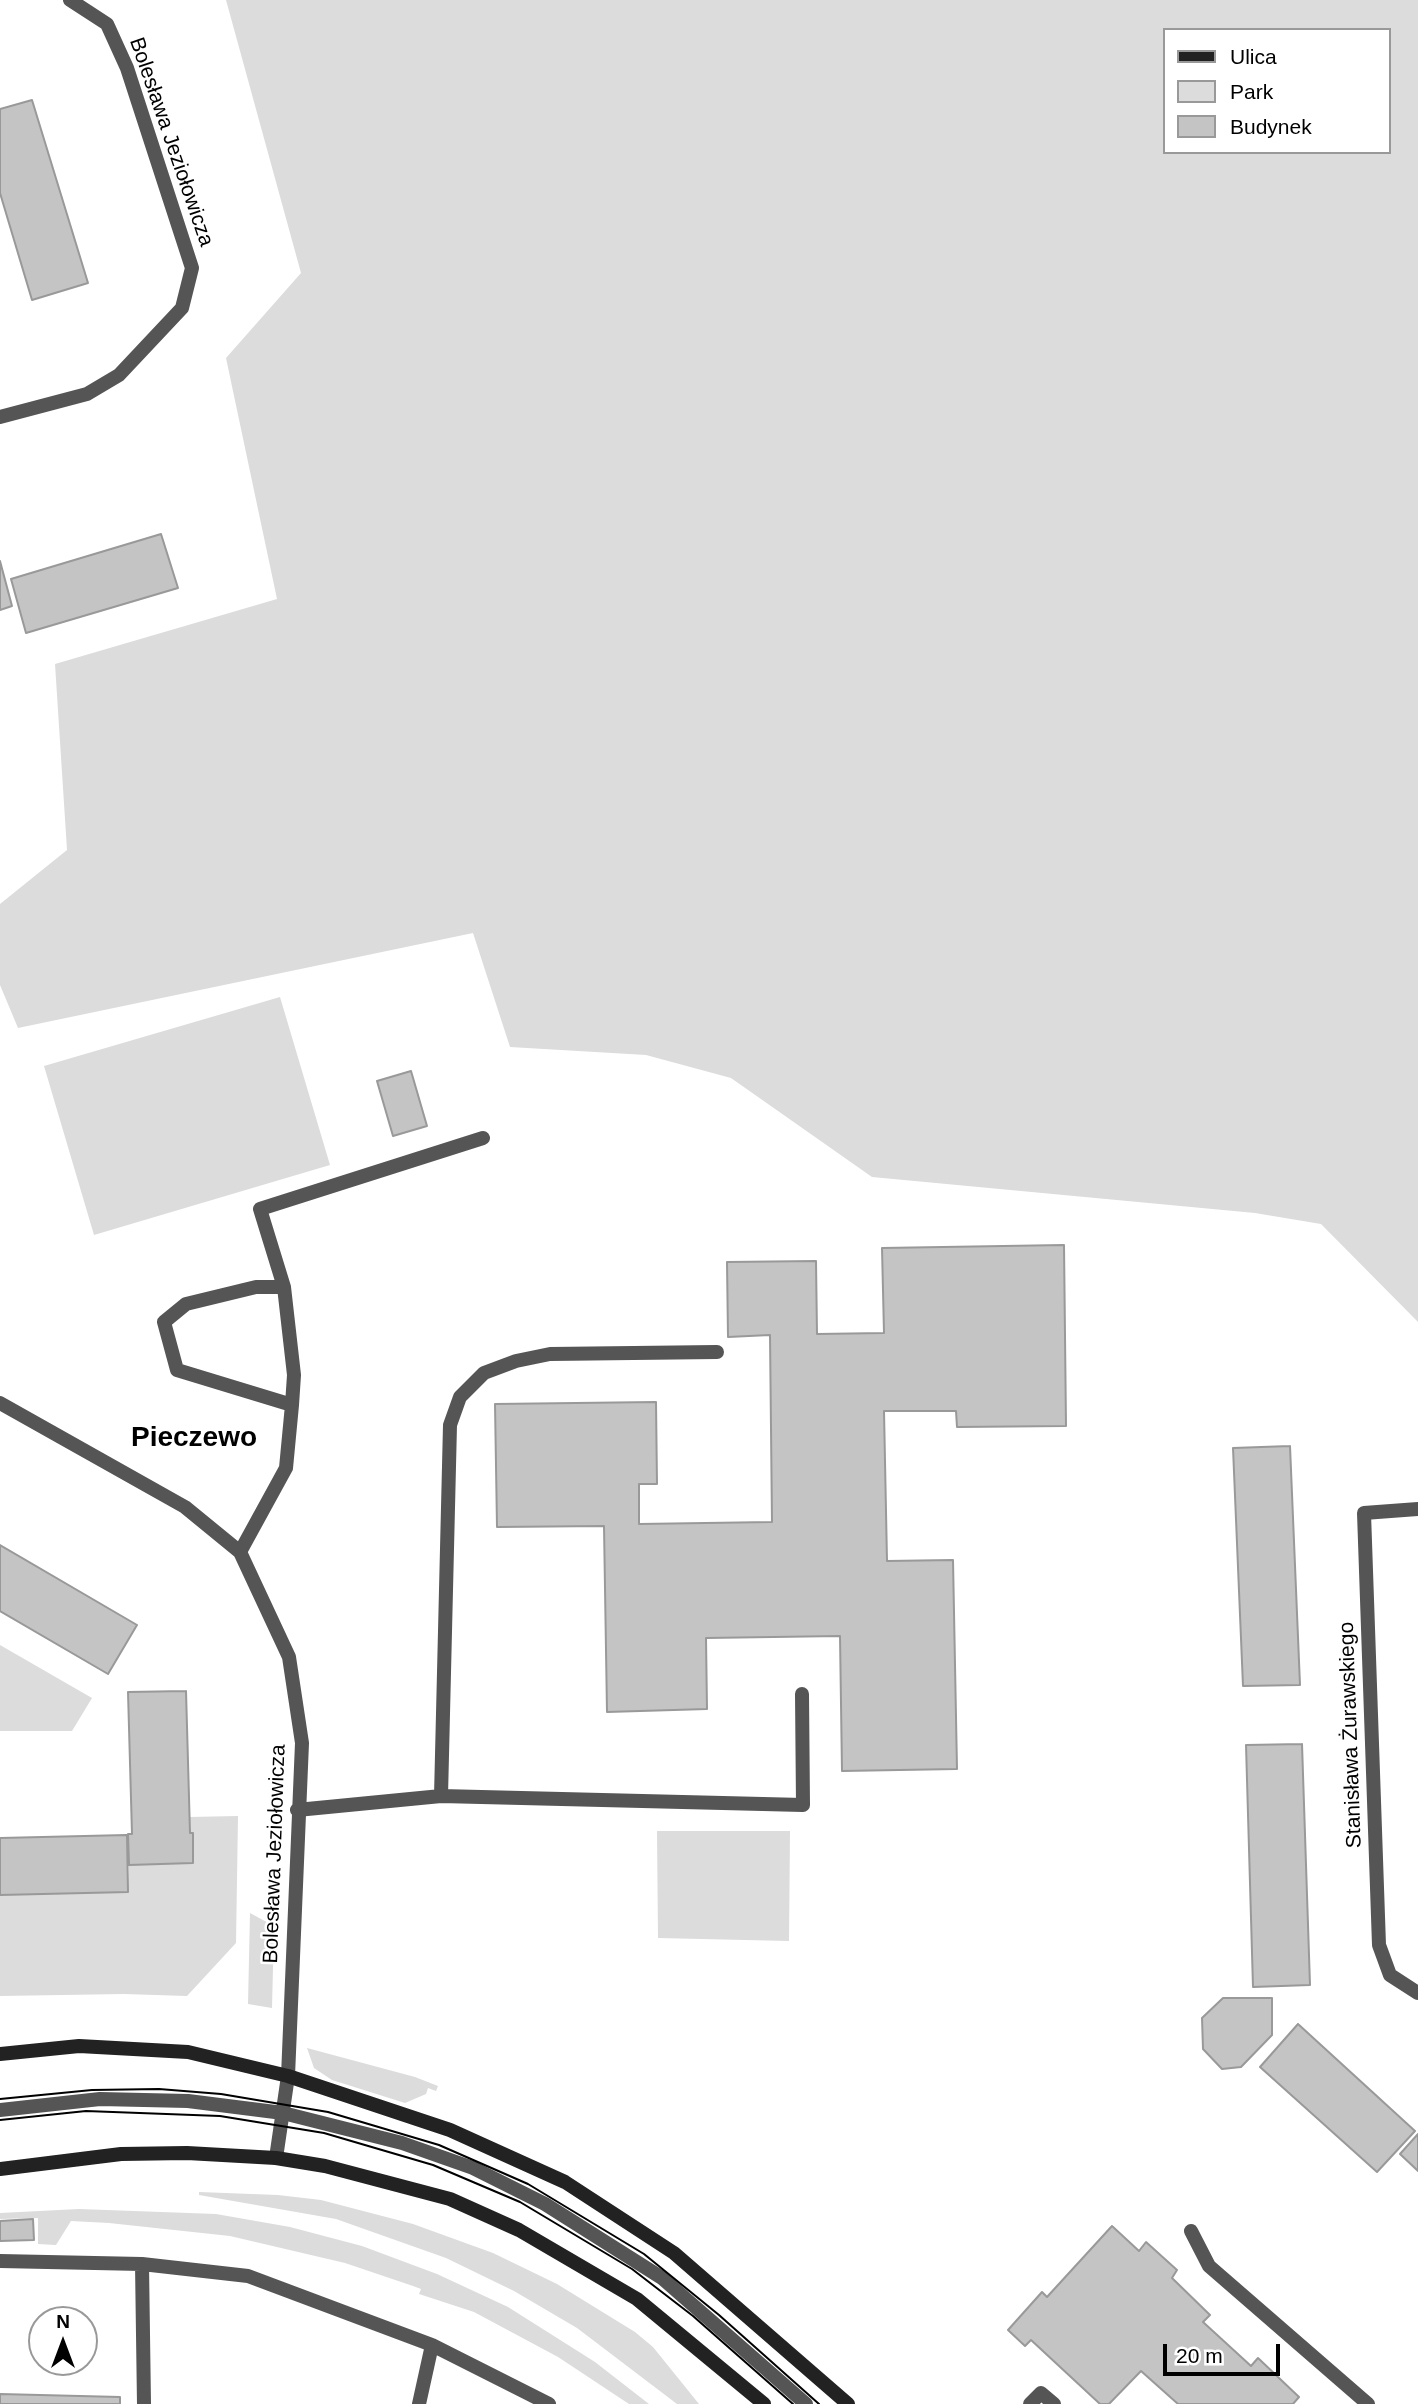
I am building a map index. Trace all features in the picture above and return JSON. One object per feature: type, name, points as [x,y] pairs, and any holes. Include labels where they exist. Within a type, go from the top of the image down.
[{"type":"street","name":"Bolesława Jeziołowicza","points":[[0,417],[87,394],[119,374],[182,308],[192,268],[122,57],[107,24],[70,0]]},
{"type":"street","points":[[240,1552],[286,1468],[295,1375],[284,1287],[260,1209],[483,1138]]},
{"type":"street","points":[[284,1287],[256,1287],[186,1304],[164,1322],[177,1370],[292,1405]]},
{"type":"street","points":[[441,1796],[450,1424],[460,1397],[484,1373],[516,1361],[550,1354],[717,1352]]},
{"type":"street","name":"Bolesława Jeziołowicza","points":[[0,1403],[185,1507],[240,1552],[289,1657],[302,1743],[297,1810],[288,2077],[276,2158]]},
{"type":"street","name":"Stanisława Żurawskiego","points":[[1418,1510],[1364,1513],[1379,1945],[1390,1975],[1418,1993]]},
{"type":"street","points":[[297,1810],[441,1796],[803,1805],[802,1694]]},
{"type":"street","points":[[0,2054],[79,2046],[158,2048],[188,2052],[288,2077],[450,2130],[565,2182],[674,2253],[832,2399],[848,2404]]},
{"type":"street","points":[[0,2110],[100,2099],[188,2101],[283,2113],[402,2143],[472,2168],[545,2204],[662,2278],[806,2404]]},
{"type":"street","points":[[0,2169],[121,2154],[187,2153],[276,2158],[325,2166],[450,2199],[519,2230],[637,2300],[764,2404]]},
{"type":"street","points":[[1191,2231],[1209,2266],[1368,2404]]},
{"type":"street","points":[[0,2261],[142,2264],[248,2276],[432,2345],[549,2404]]},
{"type":"street","points":[[142,2264],[144,2404]]},
{"type":"street","points":[[419,2404],[432,2345]]},
{"type":"street","points":[[1030,2404],[1041,2393],[1054,2404]]},
{"type":"green space","points":[[226,0],[1418,0],[1418,1322],[1321,1224],[1255,1213],[872,1177],[731,1078],[646,1055],[510,1047],[473,933],[18,1028],[0,985],[0,904],[67,850],[55,664],[277,599],[226,358],[301,273]]},
{"type":"green space","points":[[280,997],[330,1165],[94,1235],[44,1066]]},
{"type":"green space","points":[[0,1645],[92,1698],[72,1731],[0,1731]]},
{"type":"green space","points":[[238,1816],[236,1943],[187,1996],[0,1996],[0,1895],[128,1892],[129,1865],[193,1863],[189,1817]]},
{"type":"green space","points":[[657,1831],[790,1831],[789,1941],[658,1938]]},
{"type":"green space","points":[[250,1913],[274,1926],[272,2008],[248,2004]]},
{"type":"green space","points":[[307,2048],[415,2077],[438,2086],[436,2091],[428,2088],[426,2094],[405,2103],[332,2080],[314,2068]]},
{"type":"green space","points":[[199,2192],[278,2195],[321,2200],[413,2224],[493,2253],[557,2284],[635,2332],[653,2347],[699,2404],[677,2404],[577,2328],[514,2291],[446,2258],[336,2219],[199,2195]]},
{"type":"green space","points":[[79,2209],[216,2214],[290,2227],[362,2246],[437,2274],[508,2307],[595,2362],[649,2404],[629,2404],[558,2357],[474,2312],[419,2294],[421,2289],[345,2263],[230,2236],[109,2223],[71,2221],[56,2245],[38,2244],[38,2218],[0,2219],[0,2213]]},
{"type":"building","points":[[32,100],[88,283],[32,300],[0,193],[0,109]]},
{"type":"building","points":[[161,534],[178,588],[26,633],[11,579]]},
{"type":"building","points":[[0,561],[12,606],[0,610]]},
{"type":"building","points":[[411,1071],[427,1126],[393,1136],[377,1081]]},
{"type":"building","points":[[1064,1245],[1066,1426],[957,1427],[956,1411],[884,1411],[887,1561],[953,1560],[957,1769],[842,1771],[840,1636],[706,1638],[707,1709],[607,1712],[604,1526],[497,1527],[495,1404],[656,1402],[657,1484],[639,1484],[639,1524],[772,1522],[770,1335],[728,1337],[727,1262],[816,1261],[817,1334],[884,1333],[882,1248]]},
{"type":"building","points":[[1290,1446],[1300,1685],[1243,1686],[1233,1448]]},
{"type":"building","points":[[0,1545],[137,1625],[108,1674],[0,1611]]},
{"type":"building","points":[[186,1691],[193,1863],[129,1865],[128,1834],[132,1834],[128,1692]]},
{"type":"building","points":[[1302,1744],[1310,1985],[1253,1987],[1246,1745]]},
{"type":"building","points":[[127,1835],[128,1892],[0,1895],[0,1838]]},
{"type":"building","points":[[1223,1998],[1272,1998],[1272,2035],[1241,2067],[1222,2069],[1203,2049],[1202,2018]]},
{"type":"building","points":[[1298,2024],[1415,2131],[1377,2172],[1260,2067]]},
{"type":"building","points":[[1418,2134],[1418,2171],[1400,2154]]},
{"type":"building","points":[[33,2219],[34,2240],[0,2241],[0,2221]]},
{"type":"building","points":[[1112,2226],[1139,2251],[1146,2242],[1177,2270],[1172,2278],[1210,2315],[1203,2322],[1251,2366],[1258,2358],[1299,2397],[1293,2404],[1178,2404],[1141,2371],[1109,2404],[1100,2404],[1031,2340],[1025,2346],[1008,2330],[1042,2292],[1047,2297]]},
{"type":"building","points":[[0,2394],[120,2397],[120,2404],[0,2404]]},
{"type":"tram line","points":[[0,2099],[92,2090],[159,2089],[221,2094],[328,2112],[439,2145],[528,2184],[644,2254],[719,2315],[819,2404]]},
{"type":"tram line","points":[[0,2120],[86,2111],[220,2116],[324,2133],[433,2165],[520,2202],[632,2269],[693,2316],[793,2404]]},
{"type":"district","name":"Pieczewo","points":[[194,1438]]}]
